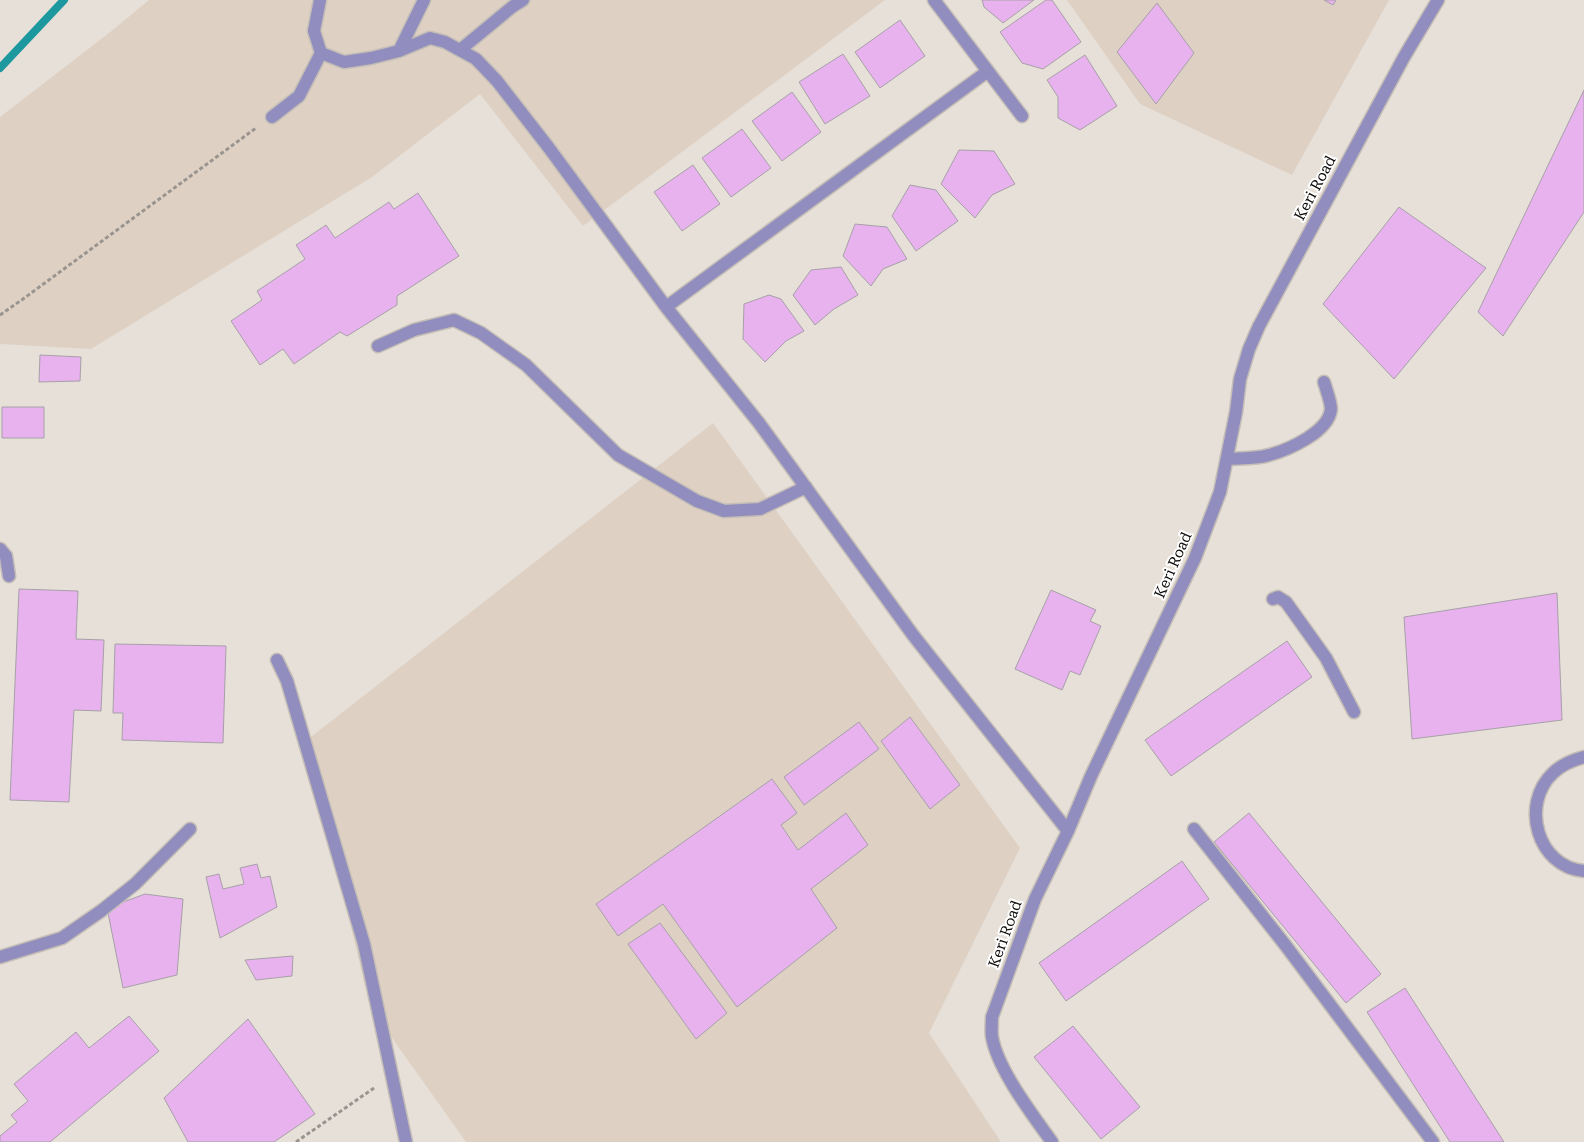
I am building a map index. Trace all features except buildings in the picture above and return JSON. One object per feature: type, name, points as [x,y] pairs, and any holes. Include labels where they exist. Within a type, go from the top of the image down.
[{"type":"street","points":[[272,117],[299,96],[321,53],[314,31],[320,0]]},
{"type":"street","points":[[399,51],[424,0]]},
{"type":"street","points":[[460,50],[523,0]]},
{"type":"street","points":[[934,0],[1022,116]]},
{"type":"street","name":"Keri Road","points":[[1052,1142],[1026,1104],[997,1053],[992,1035],[992,1017],[1035,899],[1068,831],[1091,776],[1195,558],[1220,492],[1236,412],[1240,379],[1249,349],[1259,326],[1404,57],[1438,0]]},
{"type":"street","points":[[321,53],[344,62],[399,51],[430,38],[445,42],[476,59],[497,81],[549,148],[666,307],[759,422],[913,635],[1068,831]]},
{"type":"street","points":[[666,307],[988,70]]},
{"type":"street","points":[[378,346],[414,330],[454,320],[481,333],[526,365],[618,455],[697,501],[724,511],[760,509],[806,487]]},
{"type":"street","points":[[1227,459],[1268,456],[1300,444],[1317,432],[1326,421],[1331,409],[1324,382]]},
{"type":"street","points":[[0,549],[6,556],[9,576]]},
{"type":"street","points":[[1273,599],[1278,597],[1286,602],[1326,658],[1354,712]]},
{"type":"street","points":[[277,660],[287,681],[364,944],[406,1142]]},
{"type":"street","points":[[1584,757],[1570,761],[1553,773],[1541,789],[1536,809],[1537,829],[1546,848],[1560,862],[1578,871],[1584,871]]},
{"type":"street","points":[[0,957],[62,938],[135,884],[190,829]]},
{"type":"street","points":[[1194,829],[1286,946],[1433,1142]]},
{"type":"path","points":[[0,314],[24,299],[272,117]]},
{"type":"path","points":[[296,1142],[392,1077]]},
{"type":"shaded area","points":[[149,0],[885,0],[583,226],[480,94],[372,177],[91,349],[0,344],[0,117]]},
{"type":"shaded area","points":[[1067,0],[1389,0],[1292,175],[1140,104]]},
{"type":"shaded area","points":[[713,423],[1020,848],[929,1033],[1001,1142],[466,1142],[370,1007],[307,740]]},
{"type":"waterway","points":[[0,68],[64,0]]}]
